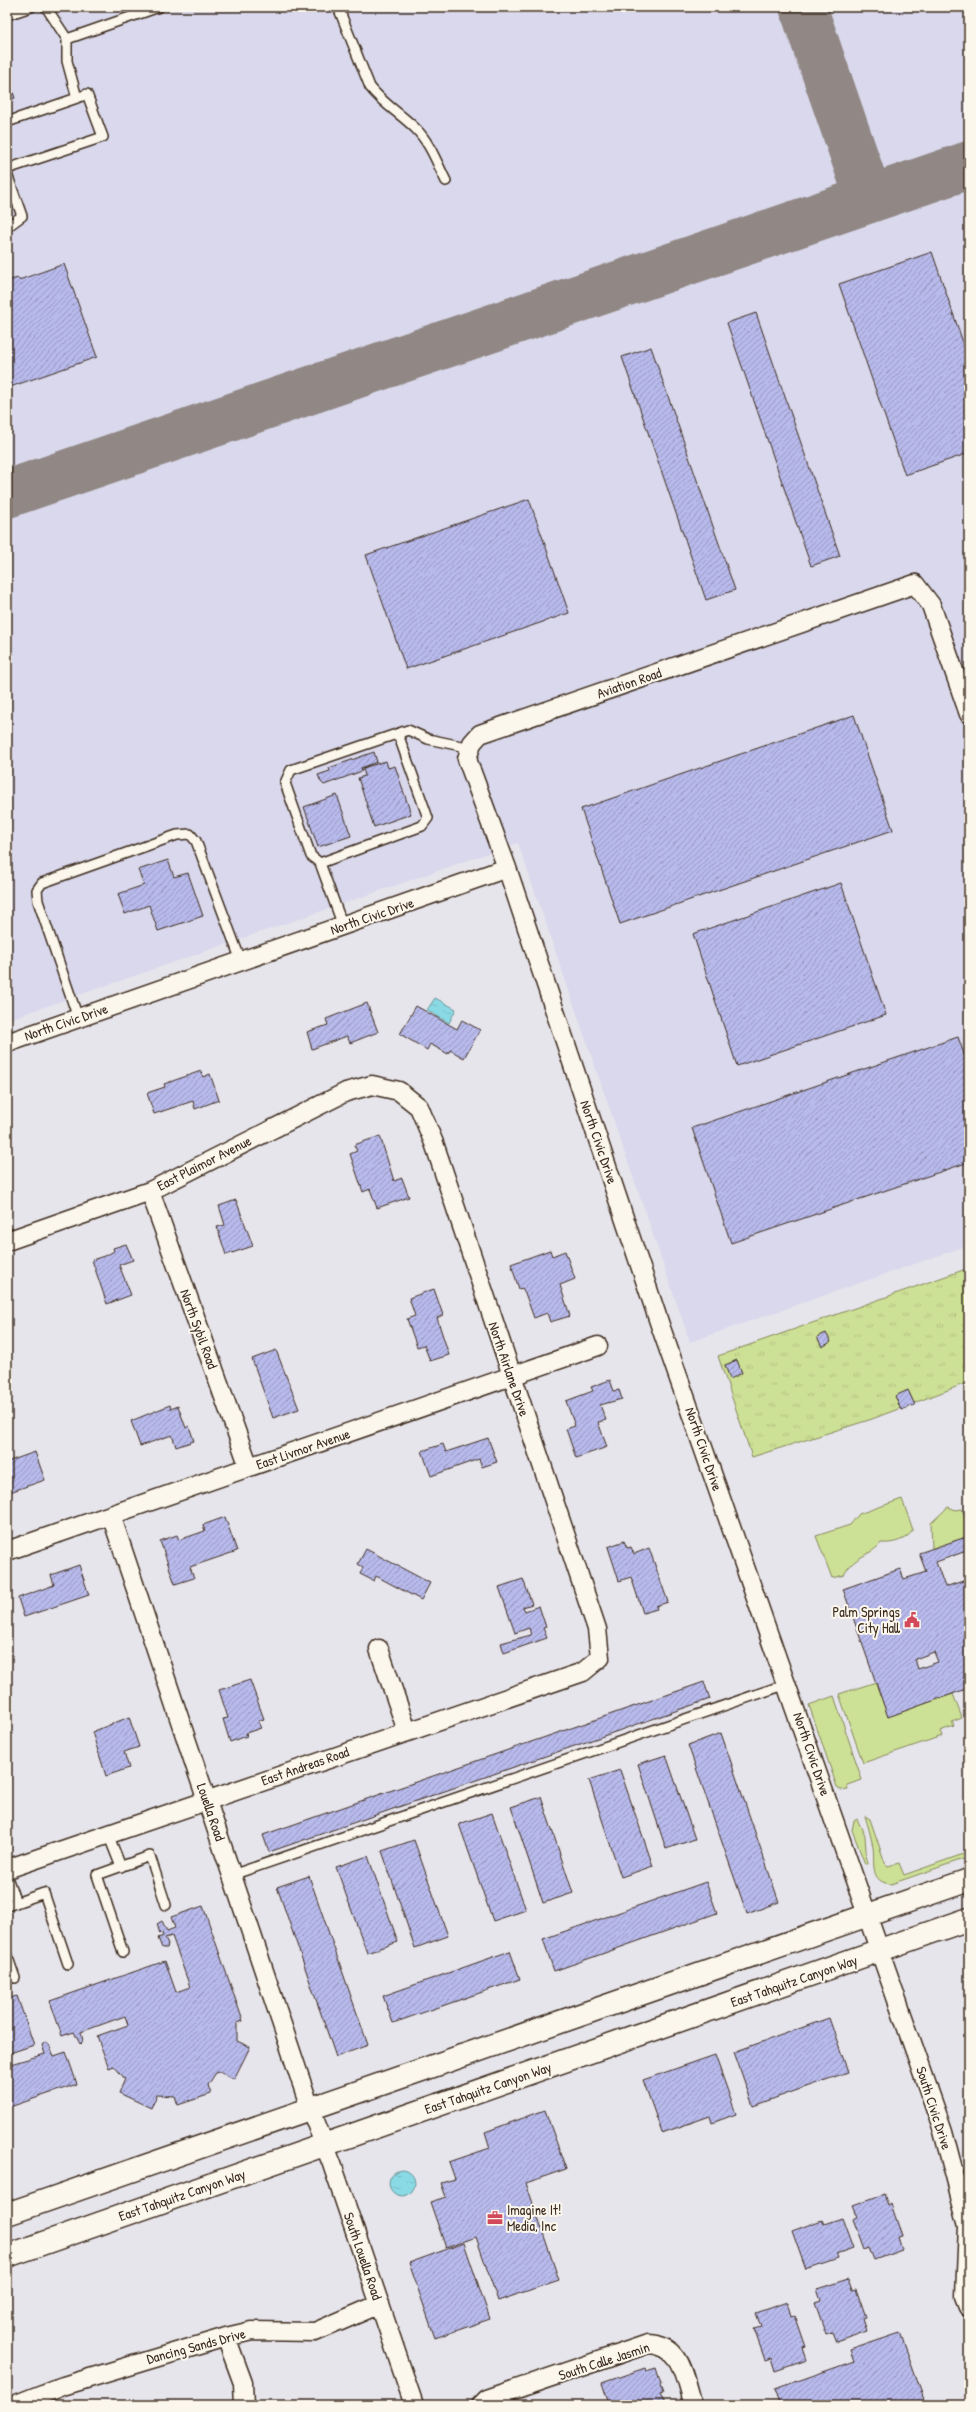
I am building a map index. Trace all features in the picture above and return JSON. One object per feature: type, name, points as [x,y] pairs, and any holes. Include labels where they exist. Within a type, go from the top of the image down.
[{"type":"main road","points":[[7,2214],[969,1880]]},
{"type":"main road","name":"East Tahquitz Canyon Way","points":[[7,2256],[969,1919]]},
{"type":"street","name":"Aviation Road","points":[[470,748],[472,743],[480,734],[915,584],[931,605],[969,714]]},
{"type":"street","points":[[470,748],[467,759],[507,868]]},
{"type":"street","name":"North Civic Drive","points":[[8,1039],[78,1018],[507,868],[660,1326],[868,1915]]},
{"type":"street","name":"East Plaimor Avenue","points":[[7,1241],[150,1191],[346,1092],[372,1085],[399,1091]]},
{"type":"street","name":"North Airlane Drive","points":[[399,1091],[418,1107],[434,1143],[597,1629],[600,1658]]},
{"type":"street","name":"North Sybil Road","points":[[150,1191],[249,1467]]},
{"type":"street","name":"East Livmor Avenue","points":[[7,1551],[598,1346]]},
{"type":"street","name":"Louella Road","points":[[111,1515],[310,2108]]},
{"type":"street","points":[[379,1649],[407,1731]]},
{"type":"street","name":"East Andreas Road","points":[[8,1867],[583,1672],[600,1658]]},
{"type":"street","name":"South Civic Drive","points":[[868,1915],[943,2131],[968,2226],[965,2296],[969,2306]]},
{"type":"street","name":"South Louella Road","points":[[310,2108],[380,2304],[414,2405]]},
{"type":"street","name":"Dancing Sands Drive","points":[[14,2405],[70,2383],[226,2337],[252,2331],[316,2332],[380,2304]]},
{"type":"street","points":[[226,2337],[243,2383],[244,2405]]},
{"type":"street","name":"South Calle Jasmin","points":[[481,2405],[487,2400],[648,2344],[662,2344],[676,2355],[693,2405]]},
{"type":"lane","points":[[7,15],[31,7]]},
{"type":"lane","points":[[46,7],[67,39],[67,61],[77,98]]},
{"type":"lane","points":[[67,39],[159,7]]},
{"type":"lane","points":[[338,7],[370,87],[379,98],[416,129],[425,140],[446,181]]},
{"type":"lane","points":[[7,122],[87,94],[103,137],[7,170]]},
{"type":"lane","points":[[7,174],[22,216],[7,227]]},
{"type":"lane","points":[[342,926],[320,863],[311,856],[285,783],[290,770],[408,730],[428,739],[470,748]]},
{"type":"lane","points":[[320,863],[422,826],[428,818],[398,734]]},
{"type":"lane","points":[[78,1018],[38,901],[37,890],[42,883],[177,835],[190,834],[196,841],[241,961]]},
{"type":"lane","points":[[232,1875],[787,1684]]},
{"type":"lane","points":[[108,1834],[121,1866]]},
{"type":"lane","points":[[123,1952],[97,1875],[150,1856],[166,1905]]},
{"type":"lane","points":[[8,1867],[16,1903]]},
{"type":"lane","points":[[7,1906],[44,1893],[68,1964]]},
{"type":"lane","points":[[7,1955],[15,1978]]},
{"type":"shaded area","points":[[7,7],[969,7],[969,1245],[690,1342],[518,843],[7,1020]]},
{"type":"green space","points":[[969,1268],[969,1382],[872,1419],[752,1457],[718,1356]]},
{"type":"green space","points":[[902,1499],[913,1530],[899,1541],[881,1543],[872,1551],[853,1563],[844,1575],[832,1578],[816,1536],[850,1525],[859,1514]]},
{"type":"green space","points":[[948,1507],[956,1510],[962,1509],[969,1528],[969,1536],[932,1549],[931,1523]]},
{"type":"green space","points":[[876,1682],[888,1716],[953,1694],[962,1718],[952,1722],[954,1726],[940,1731],[942,1736],[863,1763],[839,1694]]},
{"type":"green space","points":[[834,1696],[862,1780],[847,1785],[848,1789],[841,1790],[837,1787],[809,1705]]},
{"type":"green space","points":[[865,1816],[870,1819],[885,1863],[888,1866],[899,1863],[904,1875],[969,1852],[969,1857],[891,1884],[884,1882],[879,1880],[874,1871],[873,1847]]},
{"type":"green space","points":[[857,1819],[865,1836],[867,1864],[865,1864],[852,1830],[854,1821]]},
{"type":"water","points":[[435,998],[456,1009],[449,1023],[427,1010]]},
{"type":"water","points":[[402,2170],[411,2174],[415,2183],[411,2192],[402,2196],[393,2192],[389,2183],[393,2174]]},
{"type":"building","points":[[7,74],[15,98],[7,101]]},
{"type":"building","points":[[932,252],[969,360],[969,453],[905,475],[839,284]]},
{"type":"building","points":[[64,264],[97,357],[7,388],[7,281],[18,278],[19,280]]},
{"type":"building","points":[[756,313],[840,556],[811,566],[727,323]]},
{"type":"building","points":[[651,347],[735,590],[706,600],[622,357]]},
{"type":"building","points":[[529,499],[569,613],[406,669],[366,555]]},
{"type":"building","points":[[854,715],[893,830],[620,924],[581,809]]},
{"type":"building","points":[[374,752],[377,762],[361,768],[362,771],[324,785],[321,782],[318,775],[330,771],[329,768]]},
{"type":"building","points":[[386,761],[388,768],[395,766],[411,814],[374,827],[358,778],[365,776],[363,768]]},
{"type":"building","points":[[337,795],[351,836],[318,847],[304,807]]},
{"type":"building","points":[[168,860],[174,877],[188,873],[203,916],[158,931],[149,905],[125,914],[118,894],[144,885],[138,870]]},
{"type":"building","points":[[841,883],[886,1015],[737,1066],[693,934]]},
{"type":"building","points":[[367,1003],[378,1032],[350,1043],[347,1036],[312,1049],[307,1032],[328,1025],[326,1019]]},
{"type":"building","points":[[416,1006],[457,1029],[462,1020],[480,1030],[464,1058],[450,1050],[448,1054],[430,1044],[427,1050],[400,1034]]},
{"type":"building","points":[[958,1037],[969,1068],[969,1162],[731,1243],[692,1128]]},
{"type":"building","points":[[201,1071],[203,1077],[210,1074],[219,1100],[195,1109],[193,1101],[154,1114],[147,1093],[165,1087],[164,1084]]},
{"type":"building","points":[[380,1136],[394,1181],[402,1178],[409,1197],[377,1208],[370,1189],[363,1192],[350,1154],[357,1151],[354,1145]]},
{"type":"building","points":[[236,1200],[253,1246],[226,1255],[217,1227],[225,1225],[219,1206]]},
{"type":"building","points":[[126,1244],[133,1260],[119,1265],[131,1295],[107,1304],[92,1260],[114,1251],[113,1248]]},
{"type":"building","points":[[550,1250],[552,1256],[565,1251],[575,1279],[560,1285],[570,1316],[550,1322],[547,1313],[534,1318],[525,1293],[522,1288],[519,1289],[511,1264]]},
{"type":"building","points":[[434,1289],[443,1315],[437,1318],[449,1355],[430,1361],[424,1345],[417,1347],[407,1319],[415,1316],[409,1298]]},
{"type":"building","points":[[826,1333],[831,1342],[822,1347],[817,1337]]},
{"type":"building","points":[[276,1350],[299,1409],[273,1418],[252,1359]]},
{"type":"building","points":[[737,1360],[742,1373],[730,1379],[725,1365]]},
{"type":"building","points":[[610,1380],[614,1391],[619,1390],[622,1399],[600,1405],[606,1420],[598,1422],[607,1447],[576,1458],[566,1429],[575,1426],[566,1401],[593,1391],[591,1387]]},
{"type":"building","points":[[908,1390],[915,1405],[901,1410],[895,1396]]},
{"type":"building","points":[[170,1405],[171,1409],[178,1406],[186,1428],[189,1426],[194,1441],[176,1447],[172,1435],[140,1446],[131,1421]]},
{"type":"building","points":[[488,1438],[497,1462],[482,1467],[479,1459],[431,1476],[422,1451],[443,1444],[446,1452]]},
{"type":"building","points":[[35,1452],[45,1480],[7,1493],[7,1462]]},
{"type":"building","points":[[225,1517],[237,1551],[190,1567],[194,1578],[175,1584],[160,1541],[177,1535],[179,1540],[205,1531],[203,1525]]},
{"type":"building","name":"Palm Springs City Hall","points":[[969,1536],[969,1550],[936,1562],[945,1587],[969,1579],[969,1688],[888,1717],[843,1589],[900,1569],[904,1579],[926,1572],[919,1553]],"holes":[[[934,1652],[938,1662],[918,1669],[915,1659]]]},
{"type":"building","points":[[624,1541],[627,1548],[631,1547],[634,1554],[649,1548],[668,1602],[656,1606],[657,1609],[643,1613],[631,1577],[619,1581],[608,1547]]},
{"type":"building","points":[[366,1549],[430,1583],[421,1600],[376,1576],[374,1581],[360,1574],[363,1567],[358,1564]]},
{"type":"building","points":[[79,1565],[89,1595],[24,1617],[18,1598],[54,1585],[51,1575]]},
{"type":"building","points":[[523,1579],[532,1604],[523,1607],[525,1611],[539,1606],[546,1627],[543,1628],[547,1638],[504,1653],[501,1643],[531,1635],[529,1628],[515,1633],[499,1587]]},
{"type":"building","points":[[250,1680],[264,1719],[258,1721],[261,1728],[246,1733],[247,1736],[230,1742],[223,1719],[228,1718],[219,1690]]},
{"type":"building","points":[[704,1682],[710,1699],[269,1852],[263,1835]]},
{"type":"building","points":[[129,1717],[139,1747],[124,1752],[129,1768],[106,1776],[92,1732]]},
{"type":"building","points":[[721,1733],[779,1902],[747,1914],[688,1745]]},
{"type":"building","points":[[666,1755],[695,1839],[666,1849],[638,1764]]},
{"type":"building","points":[[620,1770],[653,1866],[621,1877],[589,1780]]},
{"type":"building","points":[[541,1797],[573,1893],[543,1903],[511,1807]]},
{"type":"building","points":[[492,1813],[526,1910],[493,1921],[459,1824]]},
{"type":"building","points":[[414,1840],[448,1936],[415,1948],[382,1851]]},
{"type":"building","points":[[368,1856],[398,1942],[367,1953],[336,1867]]},
{"type":"building","points":[[309,1876],[368,2045],[336,2057],[277,1887]]},
{"type":"building","points":[[706,1882],[717,1913],[554,1971],[543,1939]]},
{"type":"building","points":[[203,1906],[243,2021],[237,2023],[237,2041],[250,2047],[234,2079],[217,2071],[208,2085],[211,2094],[178,2105],[175,2096],[157,2095],[151,2108],[119,2093],[125,2079],[114,2066],[109,2068],[97,2036],[128,2025],[125,2016],[81,2032],[83,2041],[80,2044],[74,2032],[62,2036],[50,2001],[165,1961],[176,1992],[190,1987],[172,1936],[165,1938],[168,1945],[167,1948],[162,1948],[158,1938],[163,1936],[162,1933],[160,1934],[157,1924],[162,1921],[167,1931],[175,1928],[171,1917]]},
{"type":"building","points":[[510,1951],[520,1979],[393,2023],[383,1996]]},
{"type":"building","points":[[17,1996],[34,2045],[7,2054],[7,1999]]},
{"type":"building","points":[[829,2018],[848,2072],[753,2106],[734,2052]]},
{"type":"building","points":[[45,2042],[49,2044],[54,2056],[66,2052],[77,2084],[7,2108],[7,2065],[45,2054],[42,2045]]},
{"type":"building","points":[[715,2055],[736,2114],[712,2123],[710,2116],[662,2133],[643,2080]]},
{"type":"building","points":[[545,2110],[566,2169],[526,2183],[559,2280],[498,2301],[476,2237],[446,2248],[430,2202],[446,2197],[441,2183],[455,2179],[449,2162],[490,2148],[485,2132]]},
{"type":"building","points":[[884,2194],[888,2206],[891,2204],[902,2236],[898,2237],[902,2250],[874,2260],[869,2247],[864,2249],[853,2219],[858,2217],[853,2205]]},
{"type":"building","points":[[842,2218],[853,2248],[836,2254],[838,2259],[806,2270],[792,2231],[822,2220],[824,2224]]},
{"type":"building","points":[[464,2243],[490,2319],[435,2338],[409,2263]]},
{"type":"building","points":[[848,2279],[852,2290],[856,2289],[866,2318],[863,2319],[867,2331],[836,2342],[832,2332],[826,2334],[815,2303],[821,2301],[817,2289]]},
{"type":"building","points":[[788,2302],[792,2316],[795,2315],[806,2347],[803,2348],[807,2360],[775,2371],[771,2358],[765,2360],[754,2329],[761,2327],[756,2313]]},
{"type":"building","points":[[900,2333],[926,2405],[774,2405],[780,2403],[775,2389],[854,2361],[850,2350]]},
{"type":"building","points":[[645,2368],[646,2371],[656,2368],[663,2394],[660,2395],[666,2405],[614,2405],[613,2402],[609,2404],[602,2383]]},
{"type":"taxiway","points":[[803,7],[869,199]]},
{"type":"taxiway","points":[[7,494],[969,165]]},
{"type":"place","name":"Palm Springs City Hall","points":[[912,1620]]},
{"type":"place","name":"Imagine It! Media, Inc","points":[[495,2218]]}]
